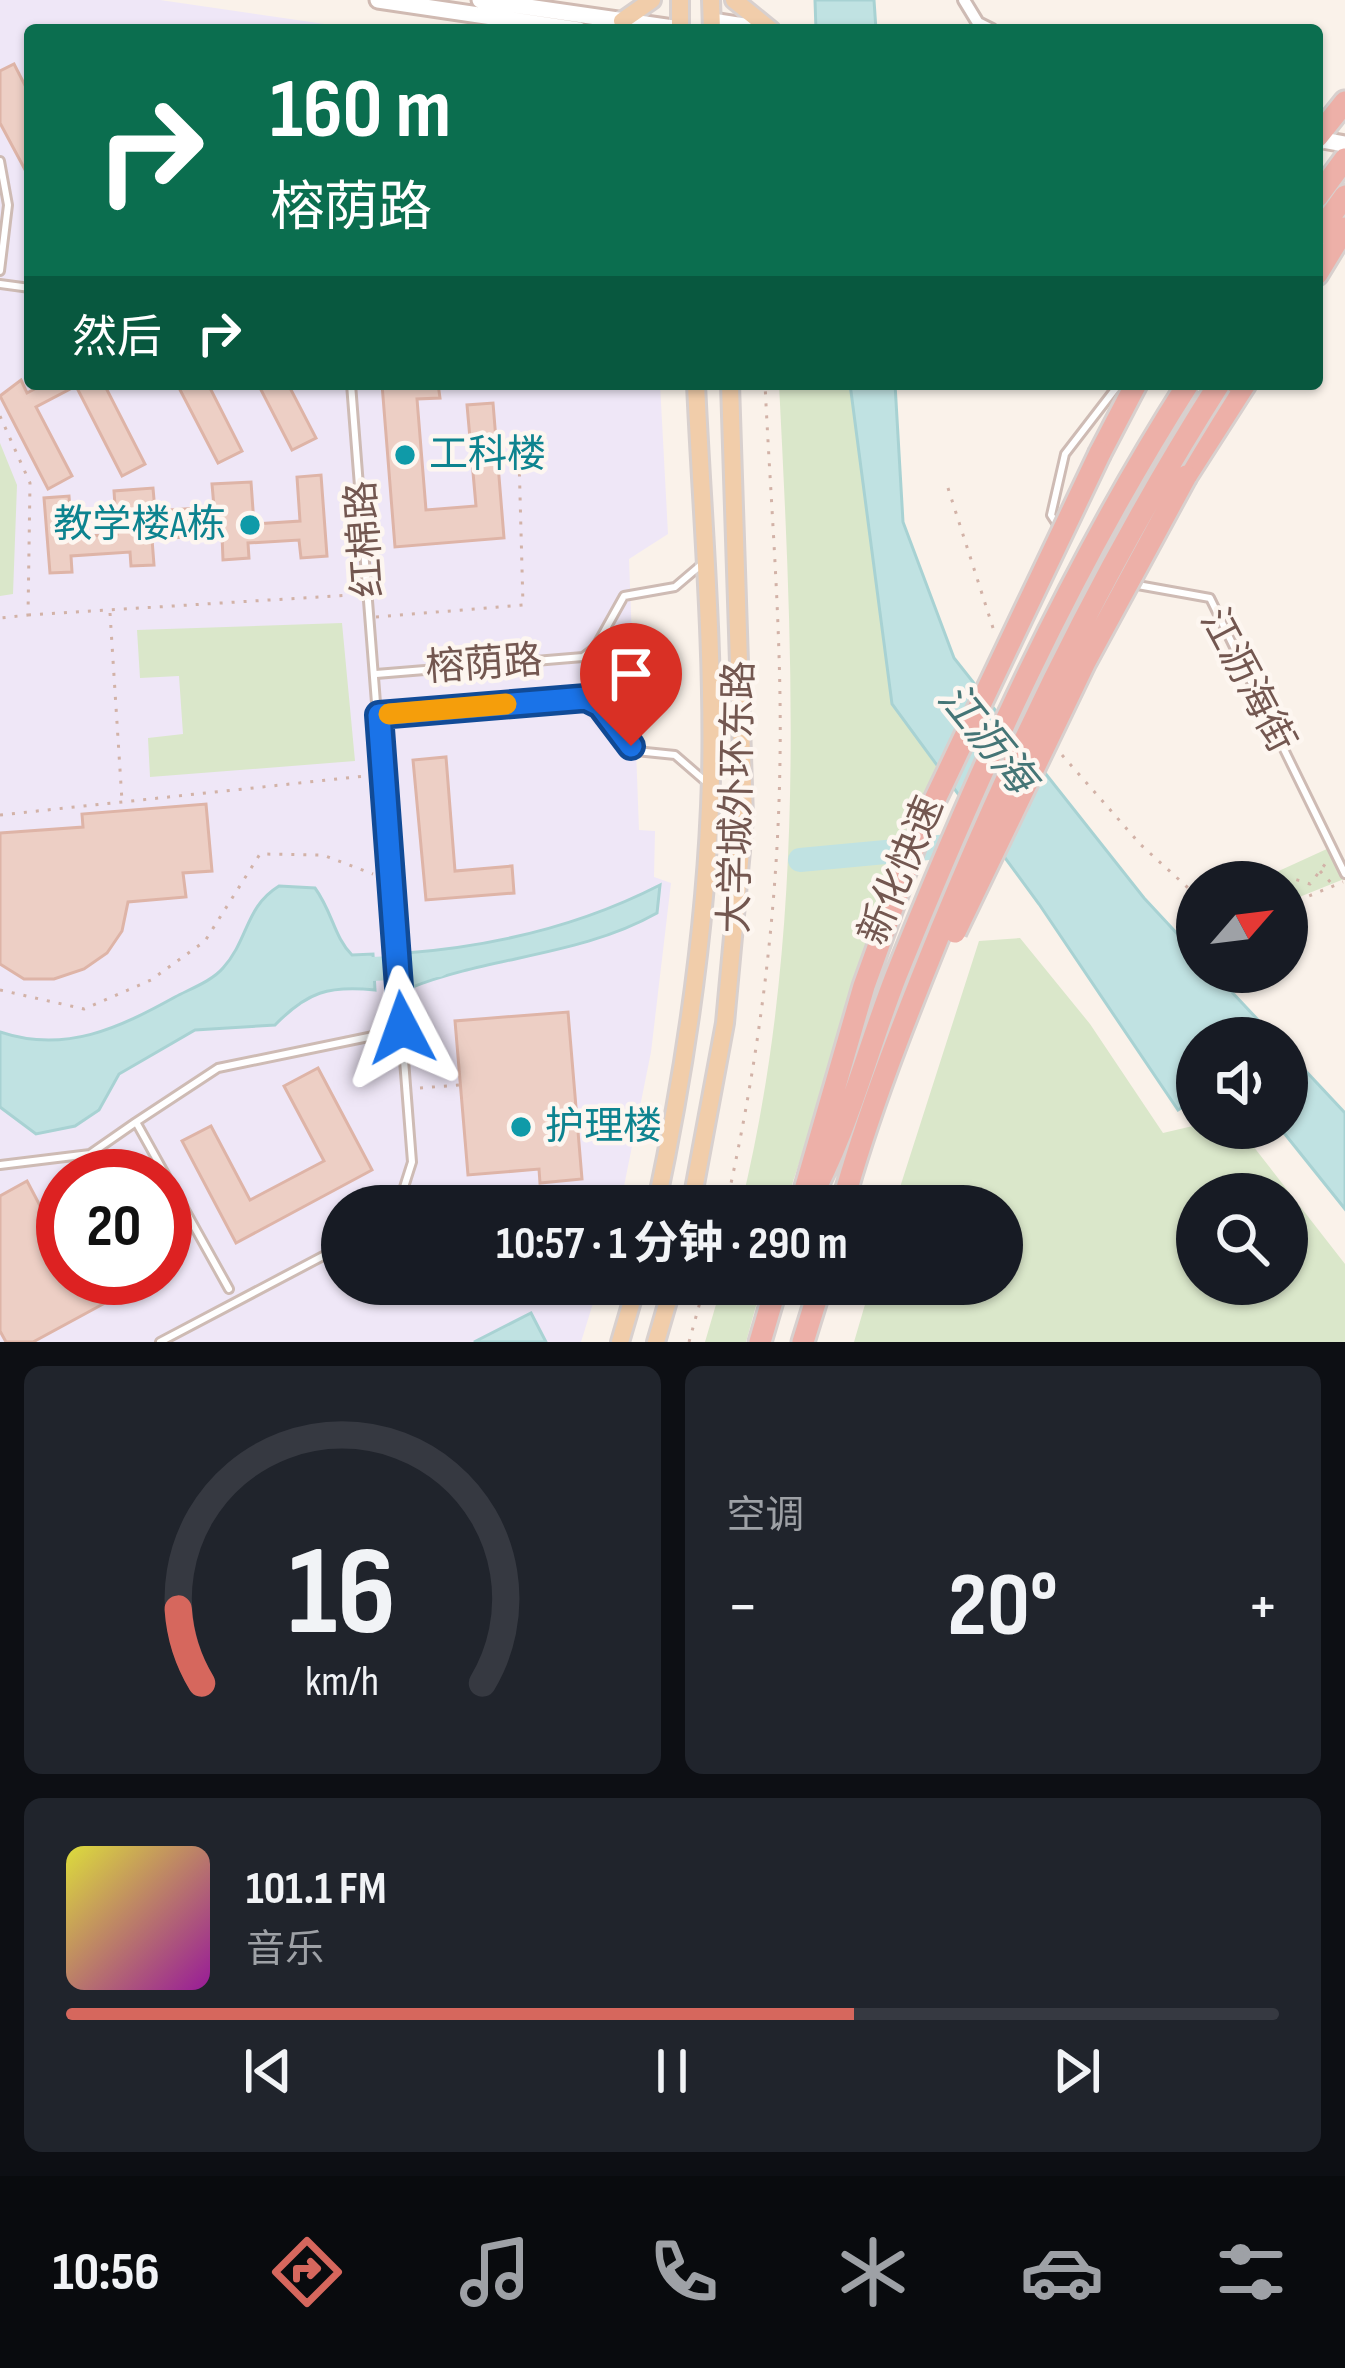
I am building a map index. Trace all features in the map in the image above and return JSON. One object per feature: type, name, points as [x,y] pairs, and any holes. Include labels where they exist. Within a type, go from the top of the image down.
[{"type":"highway","points":[[1324,132],[1345,102]]},
{"type":"highway","points":[[1323,188],[1345,159]]},
{"type":"highway","points":[[1323,227],[1345,196]]},
{"type":"highway","points":[[1323,264],[1345,228]]},
{"type":"highway","points":[[809,1185],[864,986],[920,831],[1133,390]]},
{"type":"highway","name":"新化快速","points":[[816,1185],[830,1164],[896,978],[1020,693],[1129,481],[1184,390]]},
{"type":"highway","name":"新化快速","points":[[851,1185],[912,1002],[997,794],[1118,555],[1215,390]]},
{"type":"highway","points":[[852,1185],[934,976],[1056,720],[1186,476],[1242,390]]},
{"type":"highway","points":[[760,1342],[771,1305]]},
{"type":"highway","points":[[803,1342],[814,1305]]},
{"type":"main road","points":[[378,0],[539,24]]},
{"type":"main road","points":[[480,0],[641,24]]},
{"type":"main road","points":[[622,21],[652,0]]},
{"type":"main road","points":[[734,0],[763,24]]},
{"type":"main road","points":[[1324,132],[1345,144]]},
{"type":"main road","name":"大学城外环东路","points":[[660,1185],[697,974],[710,790],[696,390]]},
{"type":"main road","name":"大学城外环东路","points":[[695,1185],[719,1062],[743,844],[746,747],[730,390]]},
{"type":"main road","points":[[620,1342],[631,1305]]},
{"type":"main road","points":[[656,1342],[667,1305]]},
{"type":"lane","points":[[0,161],[8,206],[0,271]]},
{"type":"lane","name":"红棉路","points":[[352,390],[412,1166],[405,1185]]},
{"type":"lane","name":"江沥海街","points":[[1114,390],[1065,454],[1051,515],[1094,577],[1210,598],[1345,878]]},
{"type":"lane","name":"榕荫路","points":[[376,674],[583,657],[595,648],[615,609],[630,594],[675,587],[705,562]]},
{"type":"lane","name":"榕荫路","points":[[379,715],[586,698],[600,705],[636,751],[680,758],[710,790]]},
{"type":"lane","points":[[0,1165],[91,1154],[218,1068],[382,1034]]},
{"type":"lane","points":[[136,1122],[229,1288]]},
{"type":"lane","points":[[160,1342],[321,1257]]},
{"type":"path","points":[[729,1185],[757,1043],[778,833],[779,677],[765,390]]},
{"type":"path","points":[[0,416],[30,483],[28,615]]},
{"type":"path","points":[[372,617],[523,605],[518,458]]},
{"type":"path","points":[[0,617],[350,595]]},
{"type":"path","points":[[110,611],[122,801]]},
{"type":"path","points":[[0,815],[365,776]]},
{"type":"path","points":[[0,991],[84,1009],[152,980],[205,941],[260,854],[323,856],[373,874]]},
{"type":"path","points":[[1308,883],[1336,855]]},
{"type":"path","points":[[1319,870],[1334,886]]},
{"type":"path","points":[[1308,897],[1345,878]]},
{"type":"path","points":[[420,1088],[460,1085]]},
{"type":"path","points":[[688,1342],[699,1305]]},
{"type":"shaded area","points":[[0,0],[160,0],[325,24],[24,24],[24,390],[660,390],[668,534],[629,559],[639,830],[655,831],[654,877],[671,883],[651,1052],[624,1185],[321,1185],[321,1305],[592,1305],[581,1342],[0,1342]]},
{"type":"green space","points":[[779,390],[851,390],[892,703],[947,782],[829,1072],[792,1185],[745,1185],[777,1002],[786,899],[791,694]]},
{"type":"green space","points":[[0,443],[17,485],[13,594],[0,596]]},
{"type":"green space","points":[[342,623],[355,761],[150,777],[148,738],[183,734],[179,676],[140,678],[137,630]]},
{"type":"green space","points":[[1329,848],[1344,879],[1308,894],[1308,861],[1301,861]]},
{"type":"green space","points":[[1020,938],[1090,1024],[1163,1133],[1176,1130],[1176,1149],[1255,1149],[1274,1173],[1176,1173],[1176,1305],[1308,1305],[1308,1217],[1345,1264],[1345,1342],[854,1342],[865,1305],[1023,1305],[1023,1185],[901,1185],[979,941]]},
{"type":"green space","points":[[716,1305],[756,1305],[746,1342],[705,1342]]},
{"type":"water","points":[[815,0],[874,0],[876,24],[816,24]]},
{"type":"water","name":"江沥海","points":[[851,390],[895,390],[903,522],[954,658],[1176,932],[1176,993],[1233,993],[1255,1017],[1176,1017],[1176,1107],[1039,904],[892,704]]},
{"type":"water","points":[[660,885],[657,913],[628,927],[410,988],[406,953],[537,932]]},
{"type":"water","points":[[279,886],[315,888],[352,955],[373,954],[375,990],[320,993],[275,1025],[195,1030],[119,1074],[99,1110],[75,1126],[36,1134],[0,1107],[0,1032],[47,1040],[91,1034],[133,1019],[201,984],[223,968],[253,914]]},
{"type":"water","points":[[1308,1073],[1345,1113],[1345,1209],[1297,1149],[1308,1149]]},
{"type":"water","points":[[531,1313],[546,1342],[474,1342]]},
{"type":"building","points":[[14,64],[24,83],[24,168],[0,123],[0,71]]},
{"type":"building","points":[[21,380],[27,393],[68,390],[36,407],[72,476],[48,489],[0,396]]},
{"type":"building","points":[[78,390],[107,390],[145,464],[122,476]]},
{"type":"building","points":[[180,390],[211,390],[242,451],[218,463]]},
{"type":"building","points":[[261,390],[291,390],[316,438],[292,450]]},
{"type":"building","name":"工科楼","points":[[382,390],[439,390],[440,398],[417,399],[426,510],[476,506],[467,405],[493,403],[504,538],[395,547]]},
{"type":"building","name":"教学楼A栋","points":[[321,475],[327,556],[301,558],[299,540],[248,543],[249,558],[223,560],[222,535],[152,539],[154,565],[131,566],[130,552],[71,556],[72,572],[50,573],[44,498],[69,496],[72,537],[117,534],[114,491],[153,488],[155,511],[214,507],[212,484],[251,482],[254,524],[300,521],[297,477]]},
{"type":"building","points":[[446,757],[455,871],[512,866],[514,893],[426,900],[413,760]]},
{"type":"building","points":[[206,804],[212,871],[183,873],[186,897],[128,902],[122,931],[107,953],[84,969],[54,979],[24,979],[0,964],[0,833],[83,827],[82,814]]},
{"type":"building","name":"护理楼","points":[[568,1012],[582,1179],[540,1183],[539,1169],[468,1175],[455,1021]]},
{"type":"building","points":[[318,1068],[372,1170],[344,1185],[321,1185],[321,1197],[236,1243],[192,1160],[192,1149],[186,1149],[182,1141],[211,1126],[250,1200],[324,1161],[284,1086]]},
{"type":"building","points":[[27,1181],[36,1198],[36,1305],[101,1305],[33,1342],[6,1342],[0,1331],[0,1196]]},
{"type":"waterway","points":[[800,860],[971,844]]},
{"type":"waterway","points":[[341,971],[438,965]]},
{"type":"slow traffic","points":[[389,714],[506,704]]},
{"type":"place","name":"工科楼","points":[[405,455]]},
{"type":"place","name":"教学楼A栋","points":[[250,525]]},
{"type":"place","name":"护理楼","points":[[521,1127]]},
{"type":"route","points":[[402,1028],[379,715],[586,698],[600,705],[631,746]]}]
